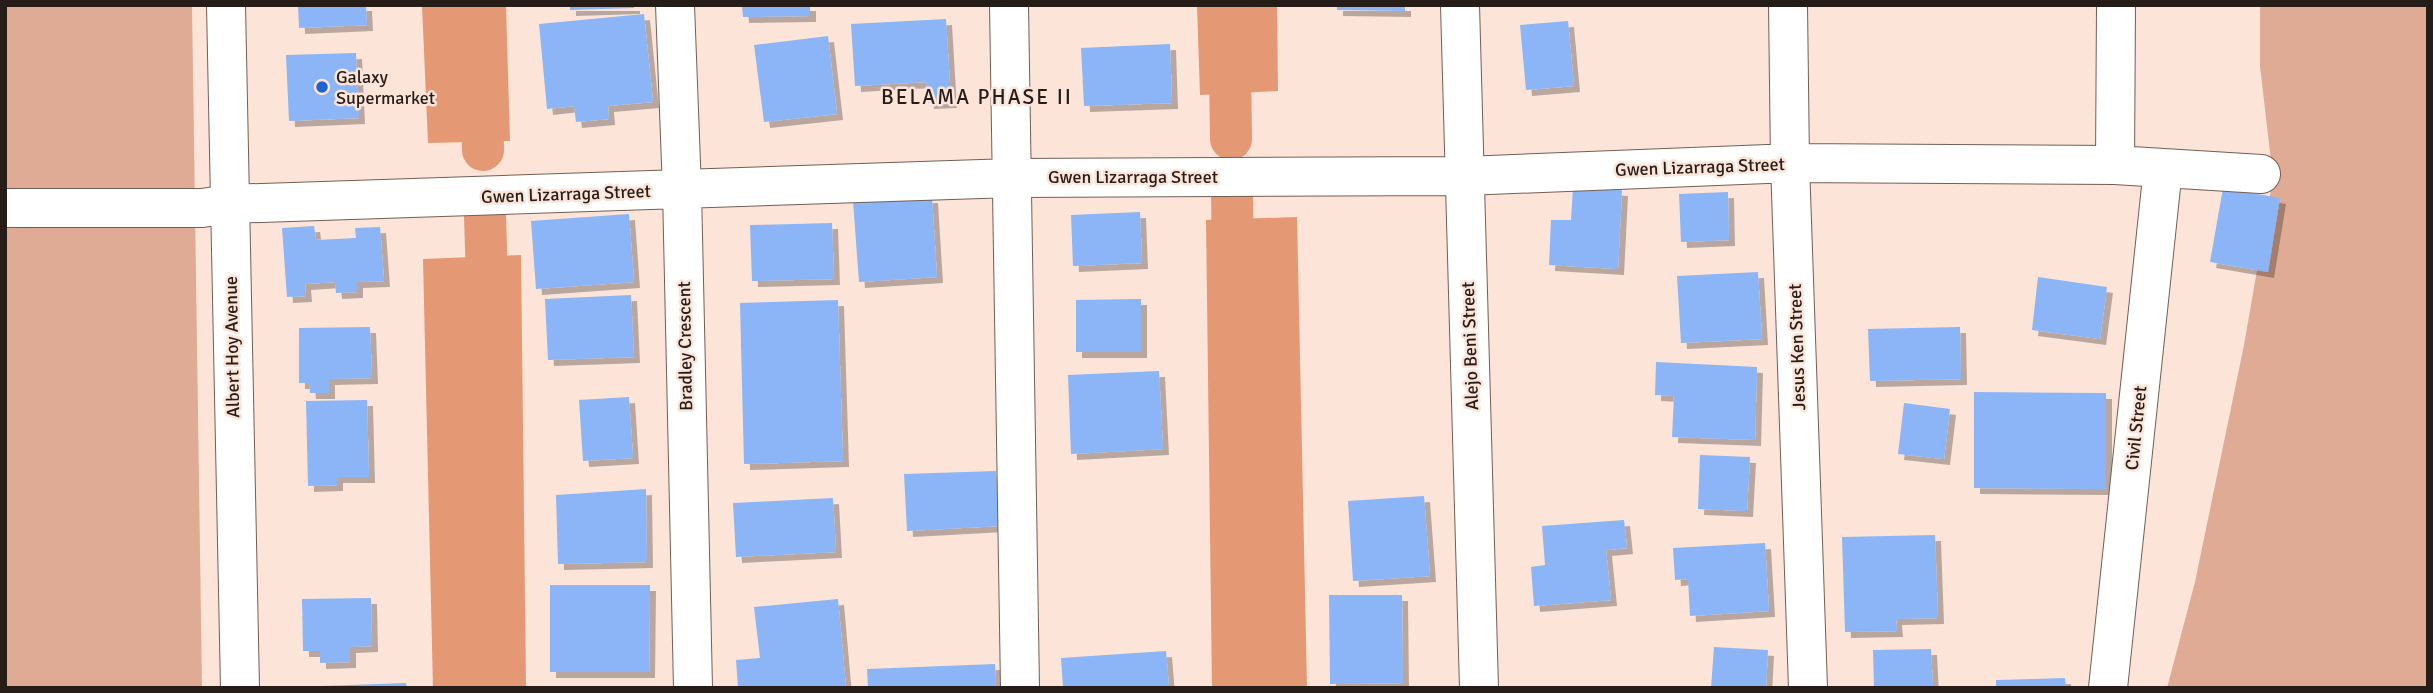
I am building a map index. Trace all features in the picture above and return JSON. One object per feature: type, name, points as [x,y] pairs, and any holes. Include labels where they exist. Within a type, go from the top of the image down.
[{"type":"street","name":"Albert Hoy Avenue","points":[[226,5],[240,688]]},
{"type":"street","name":"Bradley Crescent","points":[[675,5],[682,190],[693,688]]},
{"type":"street","points":[[1009,5],[1020,688]]},
{"type":"street","name":"Alejo Beni Street","points":[[1460,5],[1479,688]]},
{"type":"street","name":"Jesus Ken Street","points":[[1788,5],[1790,163],[1808,688]]},
{"type":"street","points":[[2115,165],[2116,5]]},
{"type":"street","name":"Gwen Lizarraga Street","points":[[5,208],[202,208],[229,204],[1012,178],[1465,176],[1790,163],[2115,165],[2261,174]]},
{"type":"street","name":"Civil Street","points":[[2108,688],[2164,168]]},
{"type":"shaded area","points":[[5,5],[192,5],[202,688],[5,688]]},
{"type":"shaded area","points":[[422,5],[506,5],[510,141],[428,143]]},
{"type":"shaded area","points":[[1197,5],[1277,5],[1278,91],[1200,95]]},
{"type":"shaded area","points":[[2260,5],[2428,5],[2428,688],[2167,688],[2195,582],[2244,345],[2273,178],[2260,66]]},
{"type":"shaded area","points":[[1297,217],[1307,688],[1212,688],[1206,220]]},
{"type":"shaded area","points":[[521,255],[526,688],[433,688],[423,259]]},
{"type":"building","points":[[298,5],[366,5],[367,25],[299,28]]},
{"type":"building","points":[[570,5],[634,5],[634,8],[570,10]]},
{"type":"building","points":[[742,5],[810,5],[810,16],[743,17]]},
{"type":"building","points":[[1337,5],[1405,5],[1405,11],[1337,10]]},
{"type":"building","points":[[644,14],[653,102],[608,106],[609,119],[576,122],[574,106],[547,109],[539,24]]},
{"type":"building","points":[[946,19],[951,102],[928,103],[926,82],[855,86],[851,24]]},
{"type":"building","points":[[1568,21],[1574,86],[1526,90],[1520,25]]},
{"type":"building","points":[[828,36],[837,114],[764,122],[754,45]]},
{"type":"building","points":[[1170,44],[1172,103],[1084,106],[1081,48]]},
{"type":"building","name":"Galaxy Supermarket","points":[[356,53],[359,118],[289,121],[286,55]]},
{"type":"building","points":[[1573,187],[1622,190],[1618,269],[1549,265],[1551,220],[1571,220]]},
{"type":"building","points":[[2223,188],[2280,198],[2268,272],[2210,262]]},
{"type":"building","points":[[1728,192],[1729,240],[1681,242],[1679,194]]},
{"type":"building","points":[[932,197],[937,277],[859,282],[853,201]]},
{"type":"building","points":[[1140,212],[1142,263],[1073,266],[1071,215]]},
{"type":"building","points":[[629,214],[634,282],[536,289],[531,221]]},
{"type":"building","points":[[832,223],[834,279],[752,281],[750,225]]},
{"type":"building","points":[[314,226],[316,240],[356,238],[355,228],[380,227],[384,281],[357,282],[357,292],[336,293],[335,282],[305,284],[306,296],[287,297],[282,228]]},
{"type":"building","points":[[1758,272],[1762,339],[1681,343],[1677,276]]},
{"type":"building","points":[[2038,277],[2107,287],[2100,339],[2032,330]]},
{"type":"building","points":[[631,295],[634,357],[548,360],[545,299]]},
{"type":"building","points":[[1141,299],[1141,352],[1076,352],[1076,300]]},
{"type":"building","points":[[838,300],[843,461],[744,464],[740,303]]},
{"type":"building","points":[[370,327],[372,378],[329,379],[329,393],[310,393],[309,383],[299,383],[299,328]]},
{"type":"building","points":[[1960,327],[1961,379],[1870,381],[1868,329]]},
{"type":"building","points":[[1656,362],[1757,367],[1755,440],[1672,437],[1674,396],[1655,395]]},
{"type":"building","points":[[1159,371],[1163,449],[1071,454],[1068,375]]},
{"type":"building","points":[[1974,392],[2106,393],[2106,489],[1974,488]]},
{"type":"building","points":[[629,397],[633,458],[583,461],[579,400]]},
{"type":"building","points":[[367,400],[369,477],[337,477],[337,485],[308,486],[306,401]]},
{"type":"building","points":[[1904,403],[1950,409],[1944,459],[1898,454]]},
{"type":"building","points":[[1700,455],[1750,457],[1747,511],[1698,509]]},
{"type":"building","points":[[996,471],[999,526],[907,531],[904,474]]},
{"type":"building","points":[[646,489],[647,562],[558,564],[556,495]]},
{"type":"building","points":[[1424,496],[1430,576],[1353,581],[1348,501]]},
{"type":"building","points":[[833,498],[836,552],[736,557],[733,503]]},
{"type":"building","points":[[1624,520],[1627,548],[1606,550],[1611,600],[1534,606],[1531,567],[1545,565],[1542,526]]},
{"type":"building","points":[[1935,535],[1938,618],[1896,619],[1897,631],[1845,632],[1842,537]]},
{"type":"building","points":[[1765,543],[1769,611],[1690,616],[1688,579],[1675,580],[1673,548]]},
{"type":"building","points":[[550,585],[650,585],[649,672],[550,672]]},
{"type":"building","points":[[1329,595],[1402,595],[1403,683],[1330,684]]},
{"type":"building","points":[[371,598],[372,646],[350,647],[350,662],[320,663],[320,651],[303,651],[302,599]]},
{"type":"building","points":[[838,599],[846,688],[738,688],[736,660],[760,658],[754,607]]},
{"type":"building","points":[[1714,647],[1768,650],[1766,688],[1711,688]]},
{"type":"building","points":[[1931,649],[1933,688],[1874,688],[1873,650]]},
{"type":"building","points":[[1166,651],[1169,688],[1063,688],[1061,658]]},
{"type":"building","points":[[995,664],[996,688],[868,688],[867,669]]},
{"type":"building","points":[[2065,678],[2066,688],[1996,688],[1996,680]]},
{"type":"building","points":[[406,683],[407,688],[321,688],[321,686]]},
{"type":"waterway","points":[[480,5],[483,150]]},
{"type":"waterway","points":[[1229,5],[1231,139]]},
{"type":"waterway","points":[[1232,189],[1233,278]]},
{"type":"waterway","points":[[485,216],[488,313]]},
{"type":"place","name":"Galaxy Supermarket","points":[[322,87]]},
{"type":"district","name":"BELAMA PHASE II","points":[[977,97]]}]
